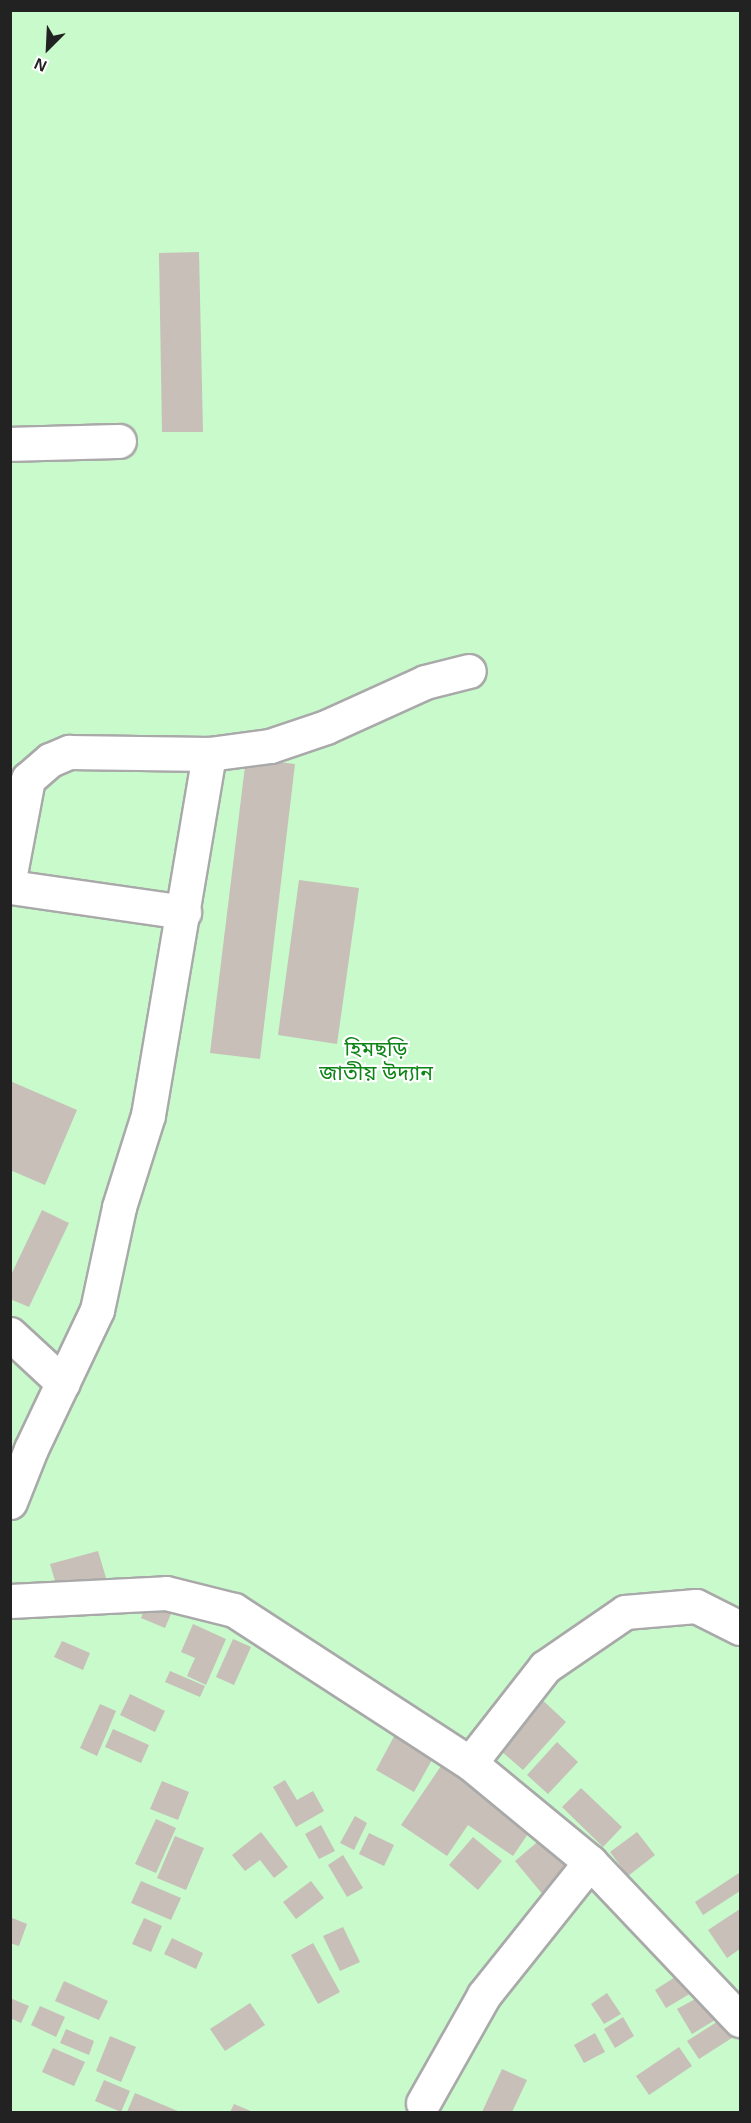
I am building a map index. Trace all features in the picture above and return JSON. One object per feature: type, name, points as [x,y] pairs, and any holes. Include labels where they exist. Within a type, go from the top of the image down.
[{"type":"street","points":[[10,444],[119,441]]},
{"type":"street","points":[[10,874],[28,779],[50,760],[69,752],[209,754],[270,746],[326,727],[425,682],[469,671]]},
{"type":"street","points":[[10,1502],[97,1310],[119,1207],[148,1115],[209,754]]},
{"type":"street","points":[[10,887],[184,912]]},
{"type":"street","points":[[10,1334],[63,1383]]},
{"type":"street","points":[[10,1601],[166,1593],[234,1611],[470,1763],[590,1862],[741,2020]]},
{"type":"street","points":[[470,1763],[545,1667],[625,1612],[696,1606],[741,1628]]},
{"type":"street","points":[[423,2103],[484,1995],[590,1862]]},
{"type":"green space","name":"হিমছড়ি জাতীয় উদ্যান","points":[[11,11],[740,11],[740,2112],[11,2112]]},
{"type":"building","points":[[199,252],[203,432],[162,432],[159,253]]},
{"type":"building","points":[[246,758],[295,764],[260,1059],[210,1053]]},
{"type":"building","points":[[299,880],[359,888],[337,1044],[278,1035]]},
{"type":"building","points":[[10,1081],[77,1110],[45,1185],[10,1170]]},
{"type":"building","points":[[42,1210],[69,1223],[29,1307],[10,1299],[10,1277]]},
{"type":"building","points":[[98,1551],[106,1578],[58,1591],[50,1564]]},
{"type":"building","points":[[149,1598],[173,1609],[165,1628],[141,1618]]},
{"type":"building","points":[[193,1624],[226,1639],[206,1685],[187,1676],[195,1658],[181,1652]]},
{"type":"building","points":[[233,1639],[251,1647],[234,1685],[216,1677]]},
{"type":"building","points":[[62,1641],[90,1653],[83,1670],[54,1657]]},
{"type":"building","points":[[170,1671],[205,1686],[200,1697],[165,1682]]},
{"type":"building","points":[[130,1694],[165,1711],[155,1732],[120,1715]]},
{"type":"building","points":[[537,1695],[566,1722],[523,1770],[493,1744]]},
{"type":"building","points":[[100,1704],[116,1711],[97,1756],[80,1748]]},
{"type":"building","points":[[113,1729],[149,1745],[141,1763],[105,1747]]},
{"type":"building","points":[[398,1729],[437,1751],[414,1792],[376,1770]]},
{"type":"building","points":[[557,1742],[578,1762],[548,1794],[527,1775]]},
{"type":"building","points":[[443,1763],[534,1825],[513,1856],[468,1825],[447,1856],[401,1825]]},
{"type":"building","points":[[285,1780],[297,1800],[313,1791],[324,1811],[296,1827],[273,1787]]},
{"type":"building","points":[[162,1781],[189,1792],[178,1820],[150,1809]]},
{"type":"building","points":[[581,1788],[622,1827],[603,1847],[562,1807]]},
{"type":"building","points":[[355,1816],[367,1823],[354,1850],[340,1843]]},
{"type":"building","points":[[156,1819],[176,1828],[156,1873],[135,1864]]},
{"type":"building","points":[[321,1825],[335,1851],[319,1859],[305,1834]]},
{"type":"building","points":[[261,1832],[288,1867],[274,1878],[260,1860],[245,1871],[232,1855]]},
{"type":"building","points":[[637,1832],[655,1855],[628,1876],[610,1852]]},
{"type":"building","points":[[369,1833],[394,1845],[384,1866],[359,1854]]},
{"type":"building","points":[[548,1833],[577,1868],[544,1896],[515,1861]]},
{"type":"building","points":[[175,1836],[204,1848],[186,1890],[157,1878]]},
{"type":"building","points":[[473,1837],[502,1861],[478,1890],[449,1865]]},
{"type":"building","points":[[343,1855],[363,1888],[347,1897],[328,1865]]},
{"type":"building","points":[[739,1873],[740,1891],[703,1915],[695,1902]]},
{"type":"building","points":[[141,1881],[181,1898],[171,1920],[131,1903]]},
{"type":"building","points":[[311,1881],[324,1898],[296,1919],[283,1902]]},
{"type":"building","points":[[740,1909],[740,1949],[727,1958],[708,1930]]},
{"type":"building","points":[[10,1917],[27,1924],[19,1946],[10,1943]]},
{"type":"building","points":[[144,1918],[162,1926],[151,1952],[132,1944]]},
{"type":"building","points":[[343,1927],[360,1962],[340,1971],[323,1936]]},
{"type":"building","points":[[172,1938],[203,1953],[196,1969],[164,1954]]},
{"type":"building","points":[[313,1943],[340,1992],[318,2004],[291,1955]]},
{"type":"building","points":[[686,1970],[698,1989],[666,2008],[655,1990]]},
{"type":"building","points":[[64,1981],[108,2001],[99,2020],[55,2001]]},
{"type":"building","points":[[607,1993],[621,2014],[604,2024],[591,2004]]},
{"type":"building","points":[[706,1993],[720,2017],[692,2034],[677,2009]]},
{"type":"building","points":[[10,1998],[29,2006],[21,2023],[10,2018]]},
{"type":"building","points":[[250,2003],[265,2025],[225,2051],[210,2029]]},
{"type":"building","points":[[40,2006],[65,2017],[56,2037],[31,2025]]},
{"type":"building","points":[[623,2017],[634,2036],[615,2048],[604,2029]]},
{"type":"building","points":[[723,2018],[735,2036],[699,2059],[687,2041]]},
{"type":"building","points":[[66,2029],[94,2041],[89,2055],[60,2043]]},
{"type":"building","points":[[595,2033],[605,2052],[584,2063],[574,2045]]},
{"type":"building","points":[[110,2036],[136,2047],[121,2082],[96,2071]]},
{"type":"building","points":[[679,2047],[692,2066],[649,2095],[636,2076]]},
{"type":"building","points":[[53,2048],[85,2062],[74,2086],[42,2072]]},
{"type":"building","points":[[502,2069],[527,2080],[512,2112],[482,2112]]},
{"type":"building","points":[[104,2080],[130,2091],[121,2112],[95,2101]]},
{"type":"building","points":[[135,2093],[180,2112],[127,2112]]},
{"type":"building","points":[[234,2104],[253,2112],[230,2112]]}]
